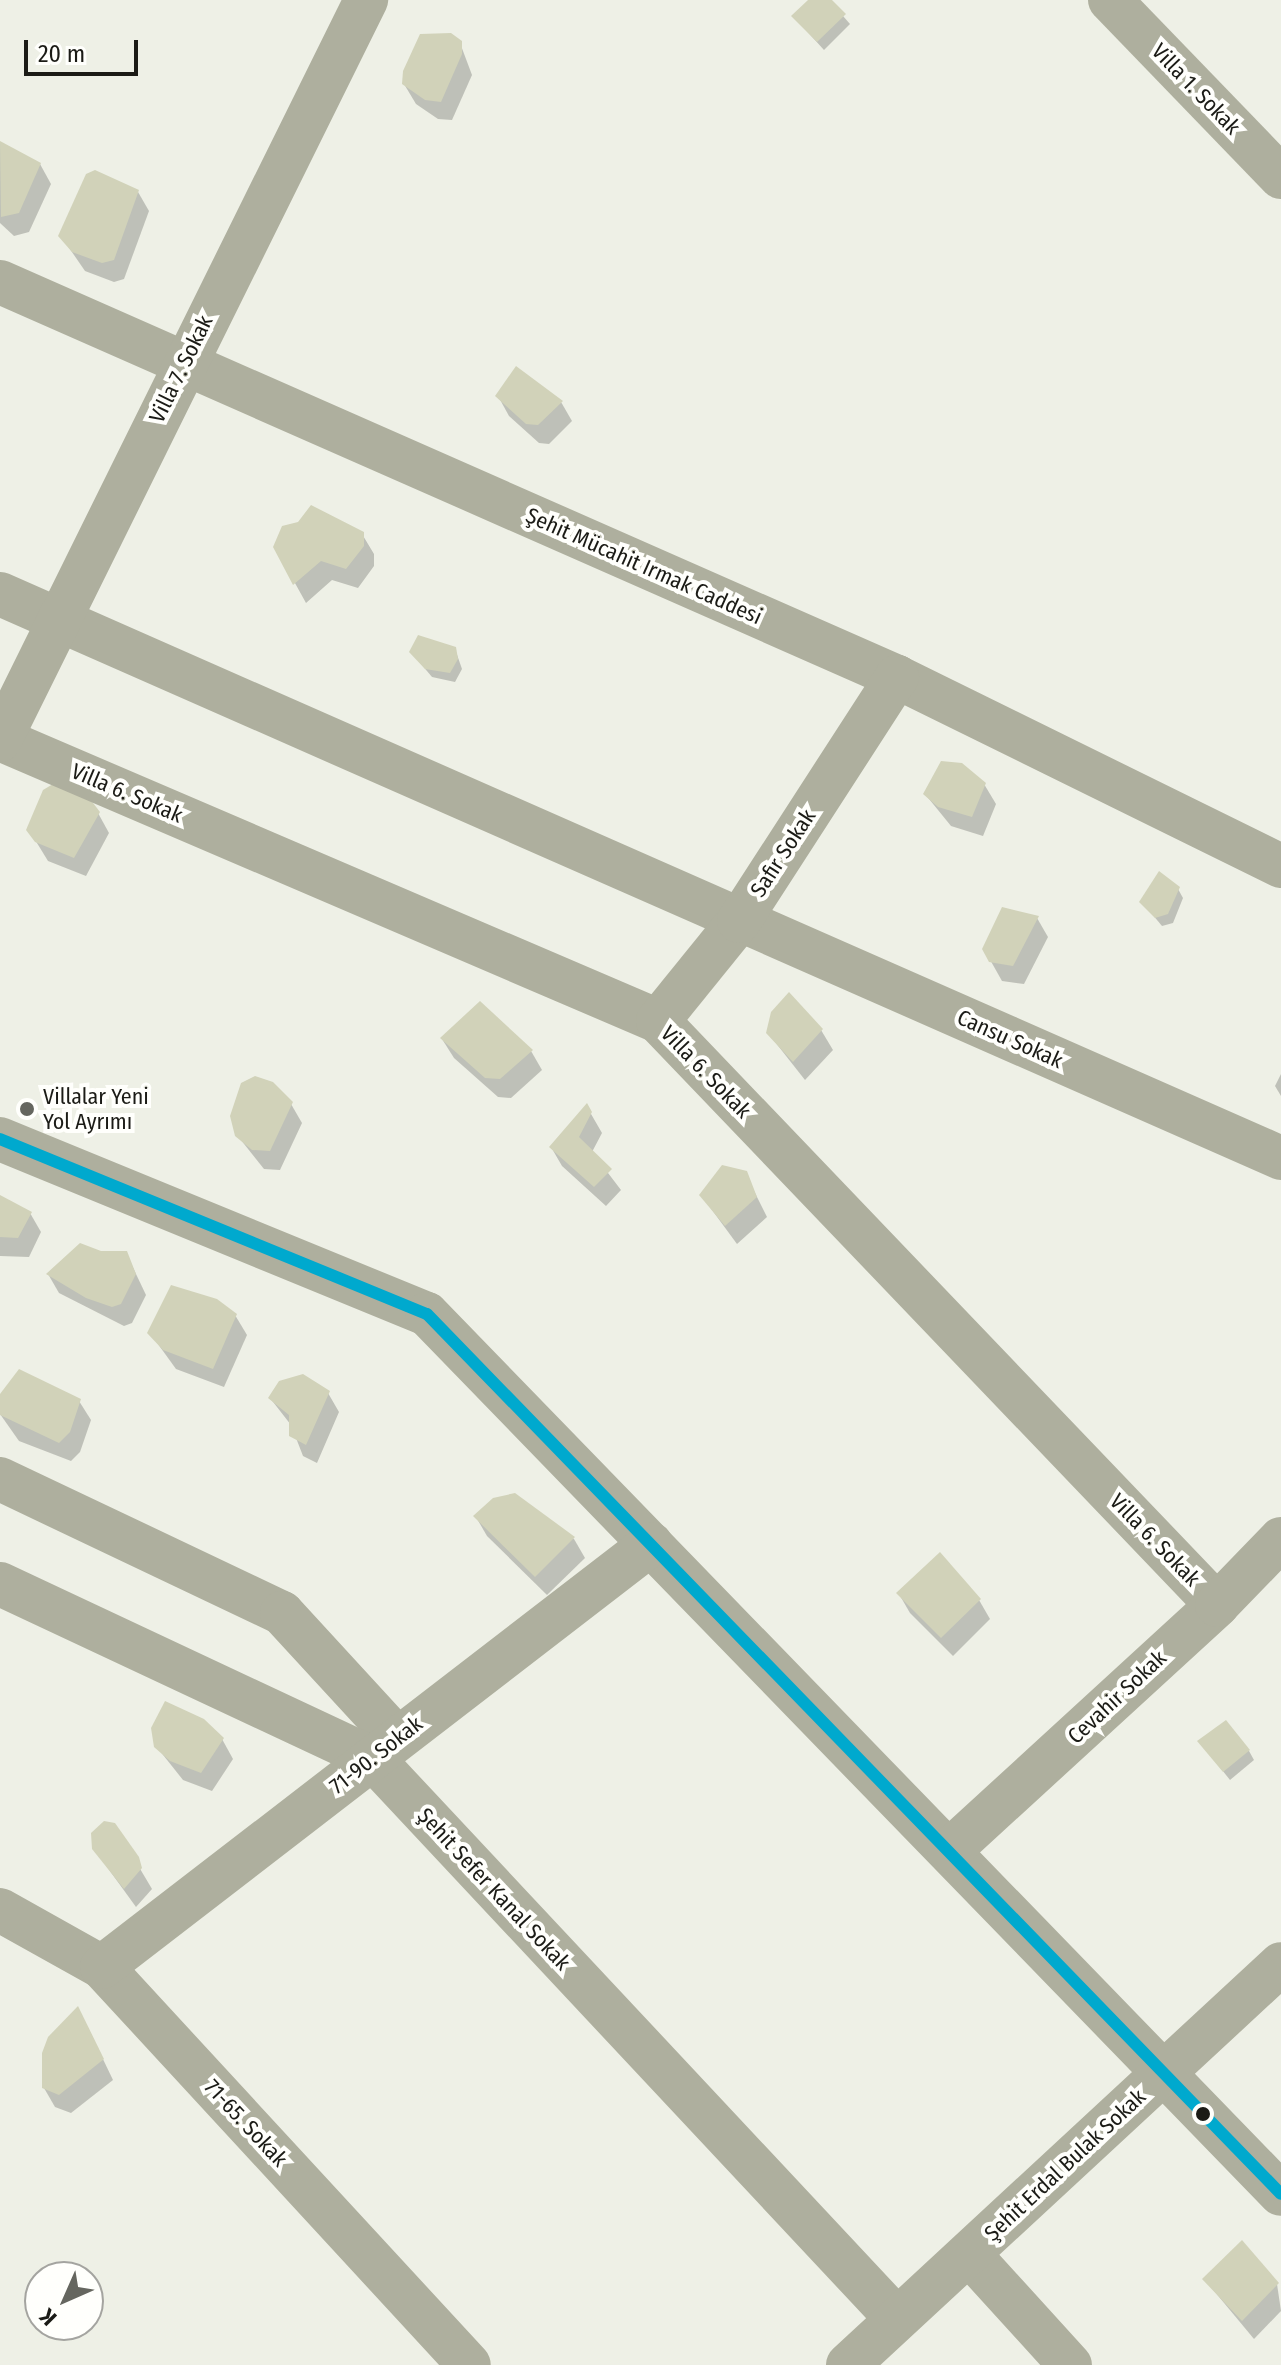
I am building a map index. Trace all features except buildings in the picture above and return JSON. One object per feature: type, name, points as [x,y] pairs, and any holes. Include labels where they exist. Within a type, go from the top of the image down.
[{"type":"street","name":"Villa 7. Sokak","points":[[0,739],[184,362],[366,0]]},
{"type":"street","name":"Villa 1. Sokak","points":[[1110,0],[1281,177]]},
{"type":"street","name":"Şehit Mücahit Irmak Caddesi","points":[[0,282],[897,677],[1281,866]]},
{"type":"street","points":[[0,594],[739,921]]},
{"type":"street","name":"Safir Sokak","points":[[658,1021],[739,921],[897,677]]},
{"type":"street","name":"Villa 6. Sokak","points":[[0,739],[658,1021],[1217,1605]]},
{"type":"street","name":"Cansu Sokak","points":[[739,921],[1281,1158]]},
{"type":"street","points":[[0,1139],[427,1314],[1281,2194]]},
{"type":"street","name":"Şehit Sefer Kanal Sokak","points":[[0,1479],[282,1613],[384,1748],[897,2319]]},
{"type":"street","name":"Cevahir Sokak","points":[[949,1851],[1217,1605],[1281,1539]]},
{"type":"street","name":"71-90. Sokak","points":[[102,1967],[651,1544]]},
{"type":"street","name":"Şehit Sefer Kanal Sokak","points":[[0,1584],[384,1748]]},
{"type":"street","name":"71-65. Sokak","points":[[0,1910],[102,1967],[469,2365]]},
{"type":"street","name":"Şehit Erdal Bulak Sokak","points":[[848,2365],[1281,1964]]},
{"type":"street","points":[[969,2254],[1070,2365]]},
{"type":"transit line","points":[[0,1139],[427,1314],[1281,2194]]},
{"type":"place","name":"Villalar Yeni Yol Ayrımı","points":[[27,1109]]}]
